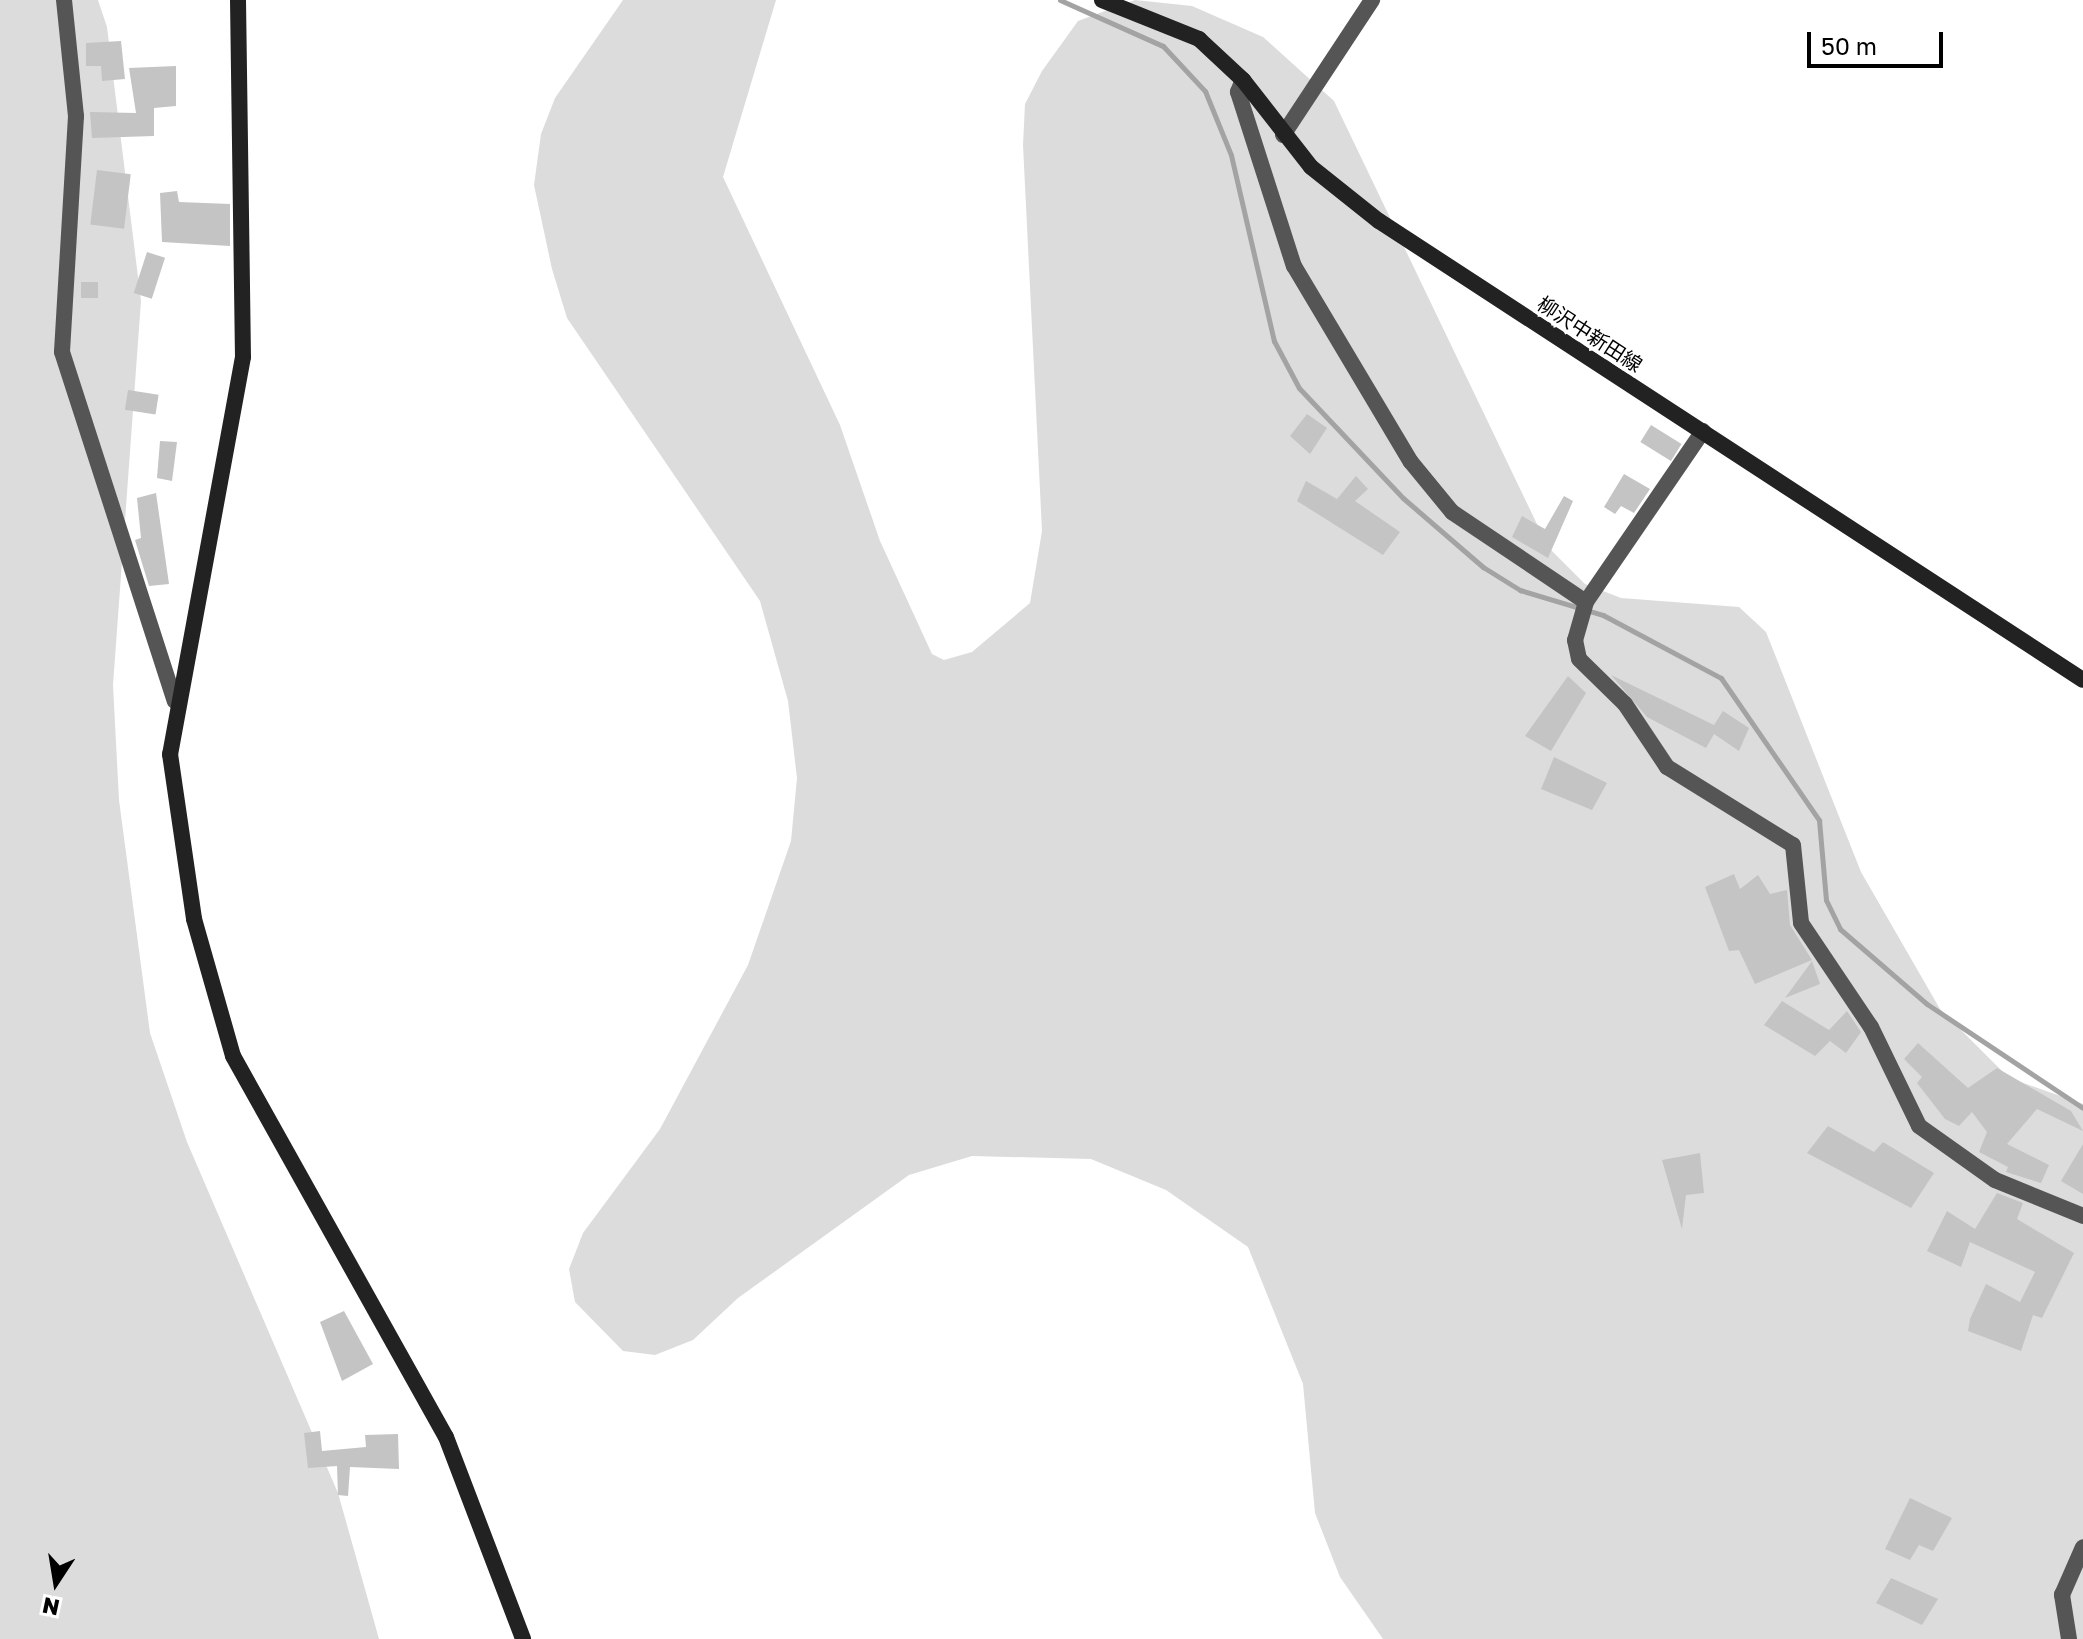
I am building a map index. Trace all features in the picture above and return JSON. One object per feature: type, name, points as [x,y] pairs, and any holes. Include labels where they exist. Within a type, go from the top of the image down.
[{"type":"street","points":[[64,0],[76,116],[62,352],[175,701]]},
{"type":"street","points":[[238,0],[243,357],[175,701],[170,754],[180,831],[210,992],[229,1044],[446,1437],[523,1639]]},
{"type":"street","name":"柳沢中新田線","points":[[1102,0],[1199,39],[1243,80],[1311,167],[1379,221],[2083,680]]},
{"type":"street","points":[[1283,135],[1372,0]]},
{"type":"street","points":[[1243,80],[1238,92],[1294,266],[1411,462],[1452,512],[1586,602]]},
{"type":"street","points":[[1703,431],[1586,602],[1575,640],[1579,659],[1639,721],[1667,767],[1793,845],[1801,923],[1871,1027],[1919,1126],[1995,1180],[2083,1216]]},
{"type":"street","points":[[2069,1639],[2062,1595],[2083,1547]]},
{"type":"shaded area","points":[[0,0],[98,0],[107,27],[141,301],[113,685],[119,800],[150,1033],[187,1142],[338,1493],[379,1639],[0,1639]]},
{"type":"shaded area","points":[[623,0],[776,0],[723,177],[840,425],[880,541],[932,654],[944,660],[972,652],[1030,603],[1042,531],[1023,145],[1025,104],[1042,71],[1078,21],[1135,0],[1192,6],[1263,37],[1334,101],[1548,547],[1585,584],[1621,598],[1739,607],[1766,632],[1861,872],[1940,1009],[2009,1078],[2083,1104],[2083,1639],[1383,1639],[1340,1577],[1315,1513],[1303,1384],[1248,1247],[1166,1190],[1091,1159],[972,1156],[909,1175],[738,1298],[693,1340],[655,1355],[623,1351],[575,1302],[569,1269],[583,1233],[660,1129],[748,965],[791,841],[797,778],[788,701],[760,601],[567,318],[552,269],[534,185],[541,134],[555,98]]},
{"type":"building","points":[[121,41],[125,79],[102,81],[101,66],[86,66],[86,43]]},
{"type":"building","points":[[176,66],[176,106],[154,108],[154,136],[92,138],[90,112],[136,113],[129,68]]},
{"type":"building","points":[[97,170],[131,174],[124,229],[90,225]]},
{"type":"building","points":[[177,191],[179,202],[230,204],[230,246],[162,242],[160,193]]},
{"type":"building","points":[[147,252],[165,258],[152,299],[134,293]]},
{"type":"building","points":[[81,282],[98,282],[98,298],[81,298]]},
{"type":"building","points":[[128,390],[159,395],[155,415],[125,410]]},
{"type":"building","points":[[1307,414],[1327,428],[1310,454],[1290,436]]},
{"type":"building","points":[[1651,425],[1682,444],[1671,461],[1640,442]]},
{"type":"building","points":[[160,441],[177,442],[172,481],[157,478]]},
{"type":"building","points":[[1624,474],[1650,489],[1634,513],[1621,506],[1615,514],[1604,507]]},
{"type":"building","points":[[1356,476],[1368,489],[1355,501],[1400,532],[1383,555],[1297,501],[1306,481],[1337,499]]},
{"type":"building","points":[[156,493],[169,584],[149,586],[135,540],[141,538],[137,498]]},
{"type":"building","points":[[1564,496],[1573,501],[1548,558],[1512,537],[1522,516],[1545,529]]},
{"type":"building","points":[[1611,675],[1714,725],[1723,711],[1749,728],[1739,751],[1714,734],[1706,748],[1647,717]]},
{"type":"building","points":[[1568,676],[1586,693],[1551,751],[1525,736]]},
{"type":"building","points":[[1554,757],[1607,783],[1592,810],[1541,789]]},
{"type":"building","points":[[1734,874],[1740,889],[1758,875],[1770,894],[1787,890],[1790,925],[1812,960],[1755,984],[1739,950],[1729,951],[1705,887]]},
{"type":"building","points":[[1812,961],[1820,984],[1785,998]]},
{"type":"building","points":[[1782,1001],[1829,1030],[1847,1011],[1861,1032],[1846,1053],[1830,1041],[1815,1056],[1764,1025]]},
{"type":"building","points":[[1918,1043],[1968,1088],[1997,1068],[2071,1111],[2083,1131],[2037,1109],[2007,1144],[2049,1165],[2041,1183],[2006,1172],[2008,1167],[1979,1152],[1987,1132],[1972,1112],[1959,1126],[1945,1119],[1917,1083],[1922,1077],[1904,1059]]},
{"type":"building","points":[[1828,1126],[1874,1152],[1883,1142],[1934,1173],[1911,1208],[1807,1153]]},
{"type":"building","points":[[2083,1144],[2083,1194],[2061,1181]]},
{"type":"building","points":[[1700,1153],[1704,1193],[1686,1195],[1682,1229],[1662,1160]]},
{"type":"building","points":[[1997,1193],[2023,1203],[2017,1219],[2074,1253],[2042,1318],[2033,1315],[2021,1351],[1968,1331],[1970,1319],[1986,1284],[2020,1302],[2035,1272],[1970,1242],[1961,1267],[1927,1251],[1947,1211],[1975,1229]]},
{"type":"building","points":[[344,1311],[373,1364],[342,1381],[320,1322]]},
{"type":"building","points":[[320,1431],[322,1451],[366,1447],[365,1435],[398,1434],[399,1469],[350,1467],[348,1496],[338,1495],[337,1466],[308,1468],[304,1433]]},
{"type":"building","points":[[1910,1498],[1952,1518],[1933,1551],[1919,1545],[1910,1560],[1885,1549]]},
{"type":"building","points":[[1891,1578],[1938,1599],[1922,1625],[1876,1603]]},
{"type":"waterway","points":[[1060,0],[1163,46],[1205,91],[1231,155],[1274,341],[1299,388],[1403,498],[1483,567],[1520,590],[1603,615],[1721,678],[1819,820],[1826,900],[1840,929],[1927,1004],[2083,1108]]}]
